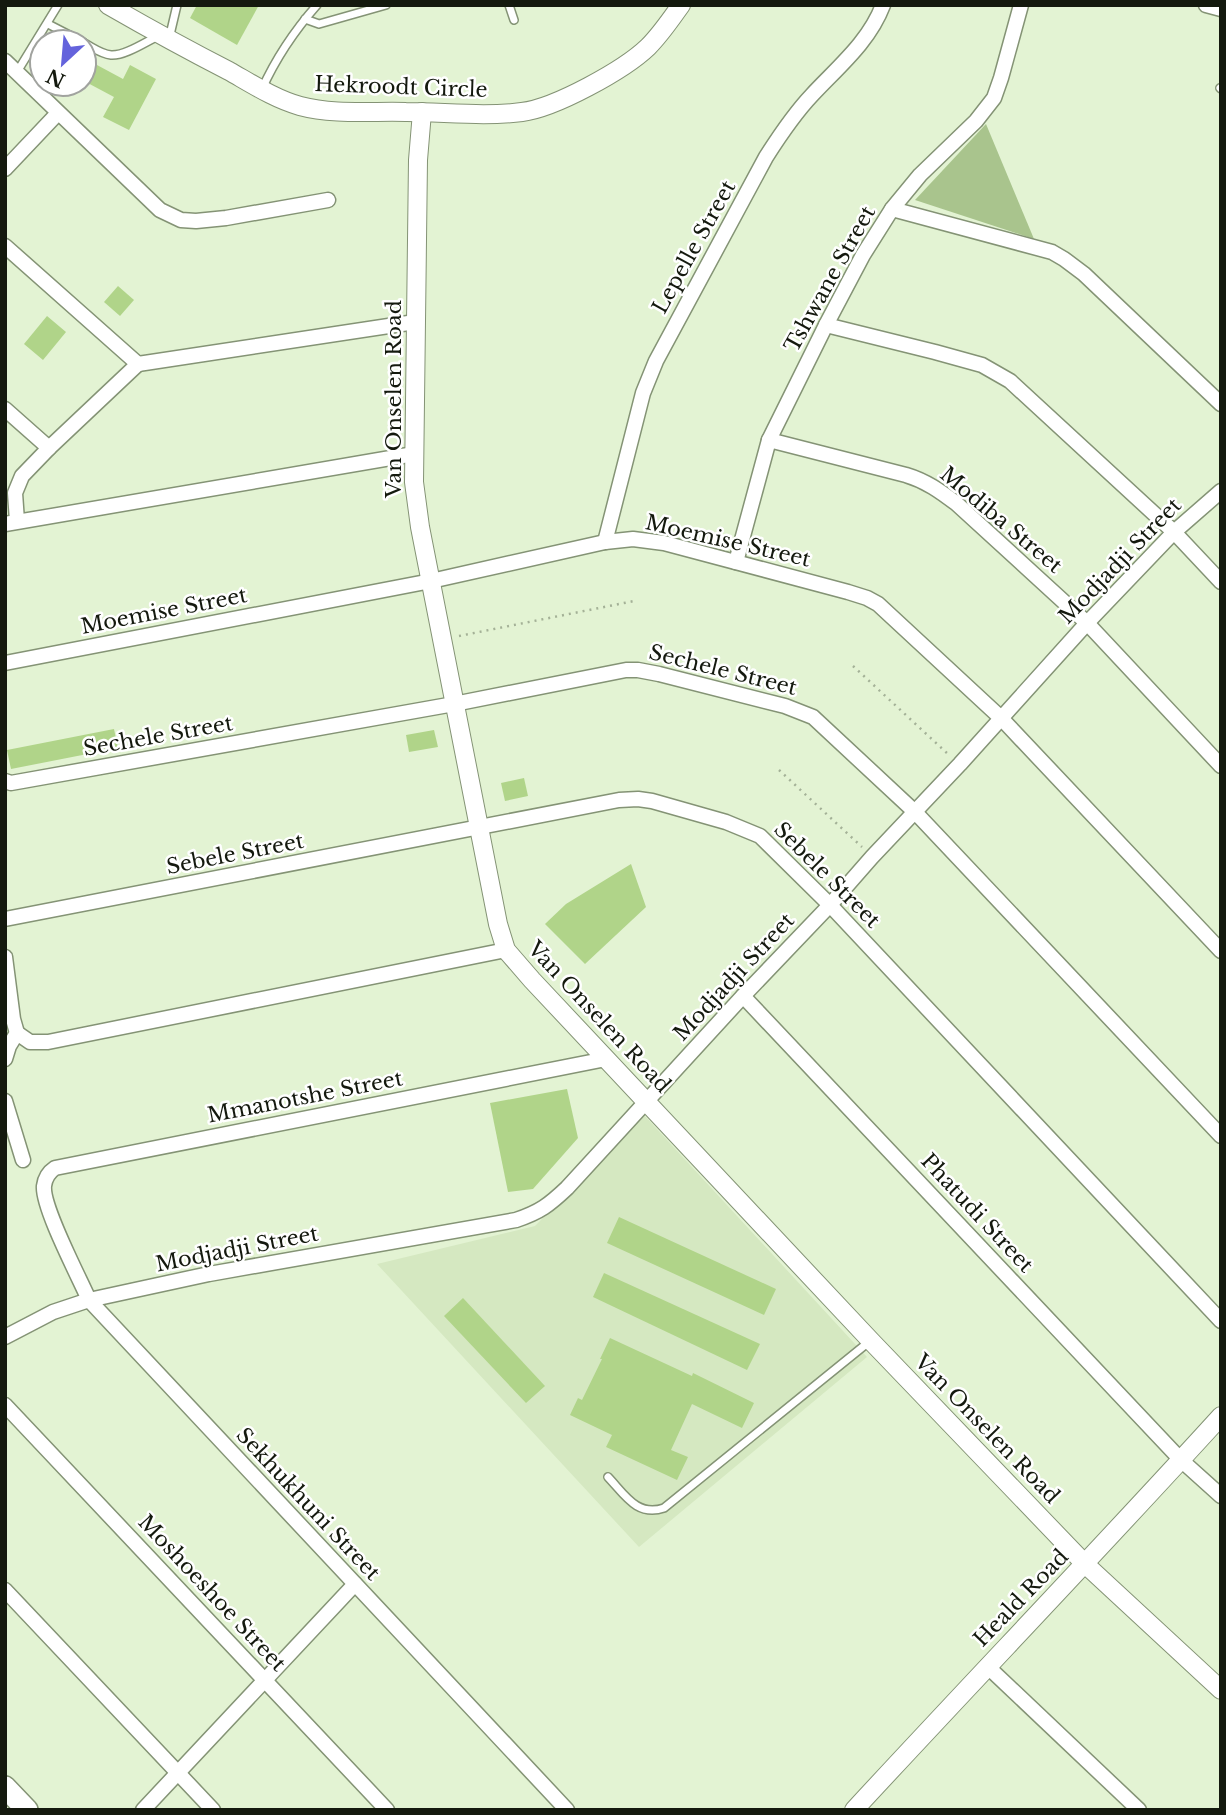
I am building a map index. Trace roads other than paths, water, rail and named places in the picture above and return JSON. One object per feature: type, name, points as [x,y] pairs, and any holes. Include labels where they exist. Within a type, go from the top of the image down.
[{"type":"main road","points":[[5,1787],[27,1810]]},
{"type":"street","name":"Hekroodt Circle","points":[[108,5],[262,90],[299,106],[316,109],[493,114],[524,112],[561,100],[634,59],[649,46],[681,5]]},
{"type":"street","name":"Lepelle Street","points":[[606,542],[643,393],[656,361],[766,157],[810,97],[857,49],[883,5]]},
{"type":"street","name":"Tshwane Street","points":[[736,562],[769,440],[827,325],[863,255],[892,209],[920,175],[976,121],[994,97],[1021,5]]},
{"type":"street","points":[[1206,5],[1221,9]]},
{"type":"street","points":[[5,61],[160,210],[181,220],[226,218],[328,200]]},
{"type":"street","name":"Van Onselen Road","points":[[422,112],[418,160],[415,322],[415,495],[495,911],[506,950],[871,1341],[1084,1564],[1221,1690]]},
{"type":"street","points":[[5,169],[58,113]]},
{"type":"street","points":[[892,209],[1029,245],[1064,259],[1084,274],[1221,404]]},
{"type":"street","points":[[5,246],[138,364]]},
{"type":"street","points":[[414,454],[11,523],[15,493],[22,476],[138,364],[415,322]]},
{"type":"street","points":[[827,325],[982,365],[1010,381],[1174,533],[1221,582]]},
{"type":"street","points":[[5,409],[49,448]]},
{"type":"street","name":"Modiba Street","points":[[769,440],[906,475],[936,488],[1087,623],[1221,766]]},
{"type":"street","name":"Modjadji Street","points":[[5,1337],[53,1312],[89,1300],[209,1274],[516,1220],[549,1205],[830,905],[1087,623],[1174,533],[1221,491]]},
{"type":"street","name":"Moemise Street","points":[[5,663],[431,581],[606,542],[633,539],[664,543],[848,592],[878,604],[1001,718],[1221,951]]},
{"type":"street","name":"Sechele Street","points":[[5,781],[11,783],[454,705],[626,670],[659,674],[785,706],[804,712],[827,729],[915,812],[1221,1136]]},
{"type":"street","name":"Sebele Street","points":[[5,919],[619,800],[652,801],[726,822],[760,836],[830,905],[1221,1321]]},
{"type":"street","points":[[5,957],[17,1033],[30,1042],[48,1042],[506,950]]},
{"type":"street","name":"Phatudi Street","points":[[743,996],[1181,1460],[1221,1496]]},
{"type":"street","points":[[5,1059],[17,1033]]},
{"type":"street","name":"Mmanotshe Street","points":[[48,1207],[44,1188],[46,1178],[55,1168],[606,1059]]},
{"type":"street","points":[[5,1101],[23,1160]]},
{"type":"street","name":"Sekhukhuni Street","points":[[48,1207],[89,1300],[568,1810]]},
{"type":"street","name":"Moshoeshoe Street","points":[[5,1405],[387,1810]]},
{"type":"street","name":"Heald Road","points":[[854,1810],[1221,1416]]},
{"type":"street","points":[[143,1810],[355,1584]]},
{"type":"street","points":[[5,1590],[213,1810]]},
{"type":"street","points":[[987,1666],[1139,1810]]},
{"type":"lane","points":[[17,72],[58,5]]},
{"type":"lane","points":[[98,50],[115,55],[165,37],[177,5]]},
{"type":"lane","points":[[262,90],[271,68],[317,5]]},
{"type":"lane","points":[[305,19],[319,24],[386,5]]},
{"type":"lane","points":[[509,5],[514,20]]},
{"type":"lane","points":[[48,24],[56,28]]},
{"type":"lane","points":[[608,1477],[644,1510],[664,1508],[871,1341]]}]
